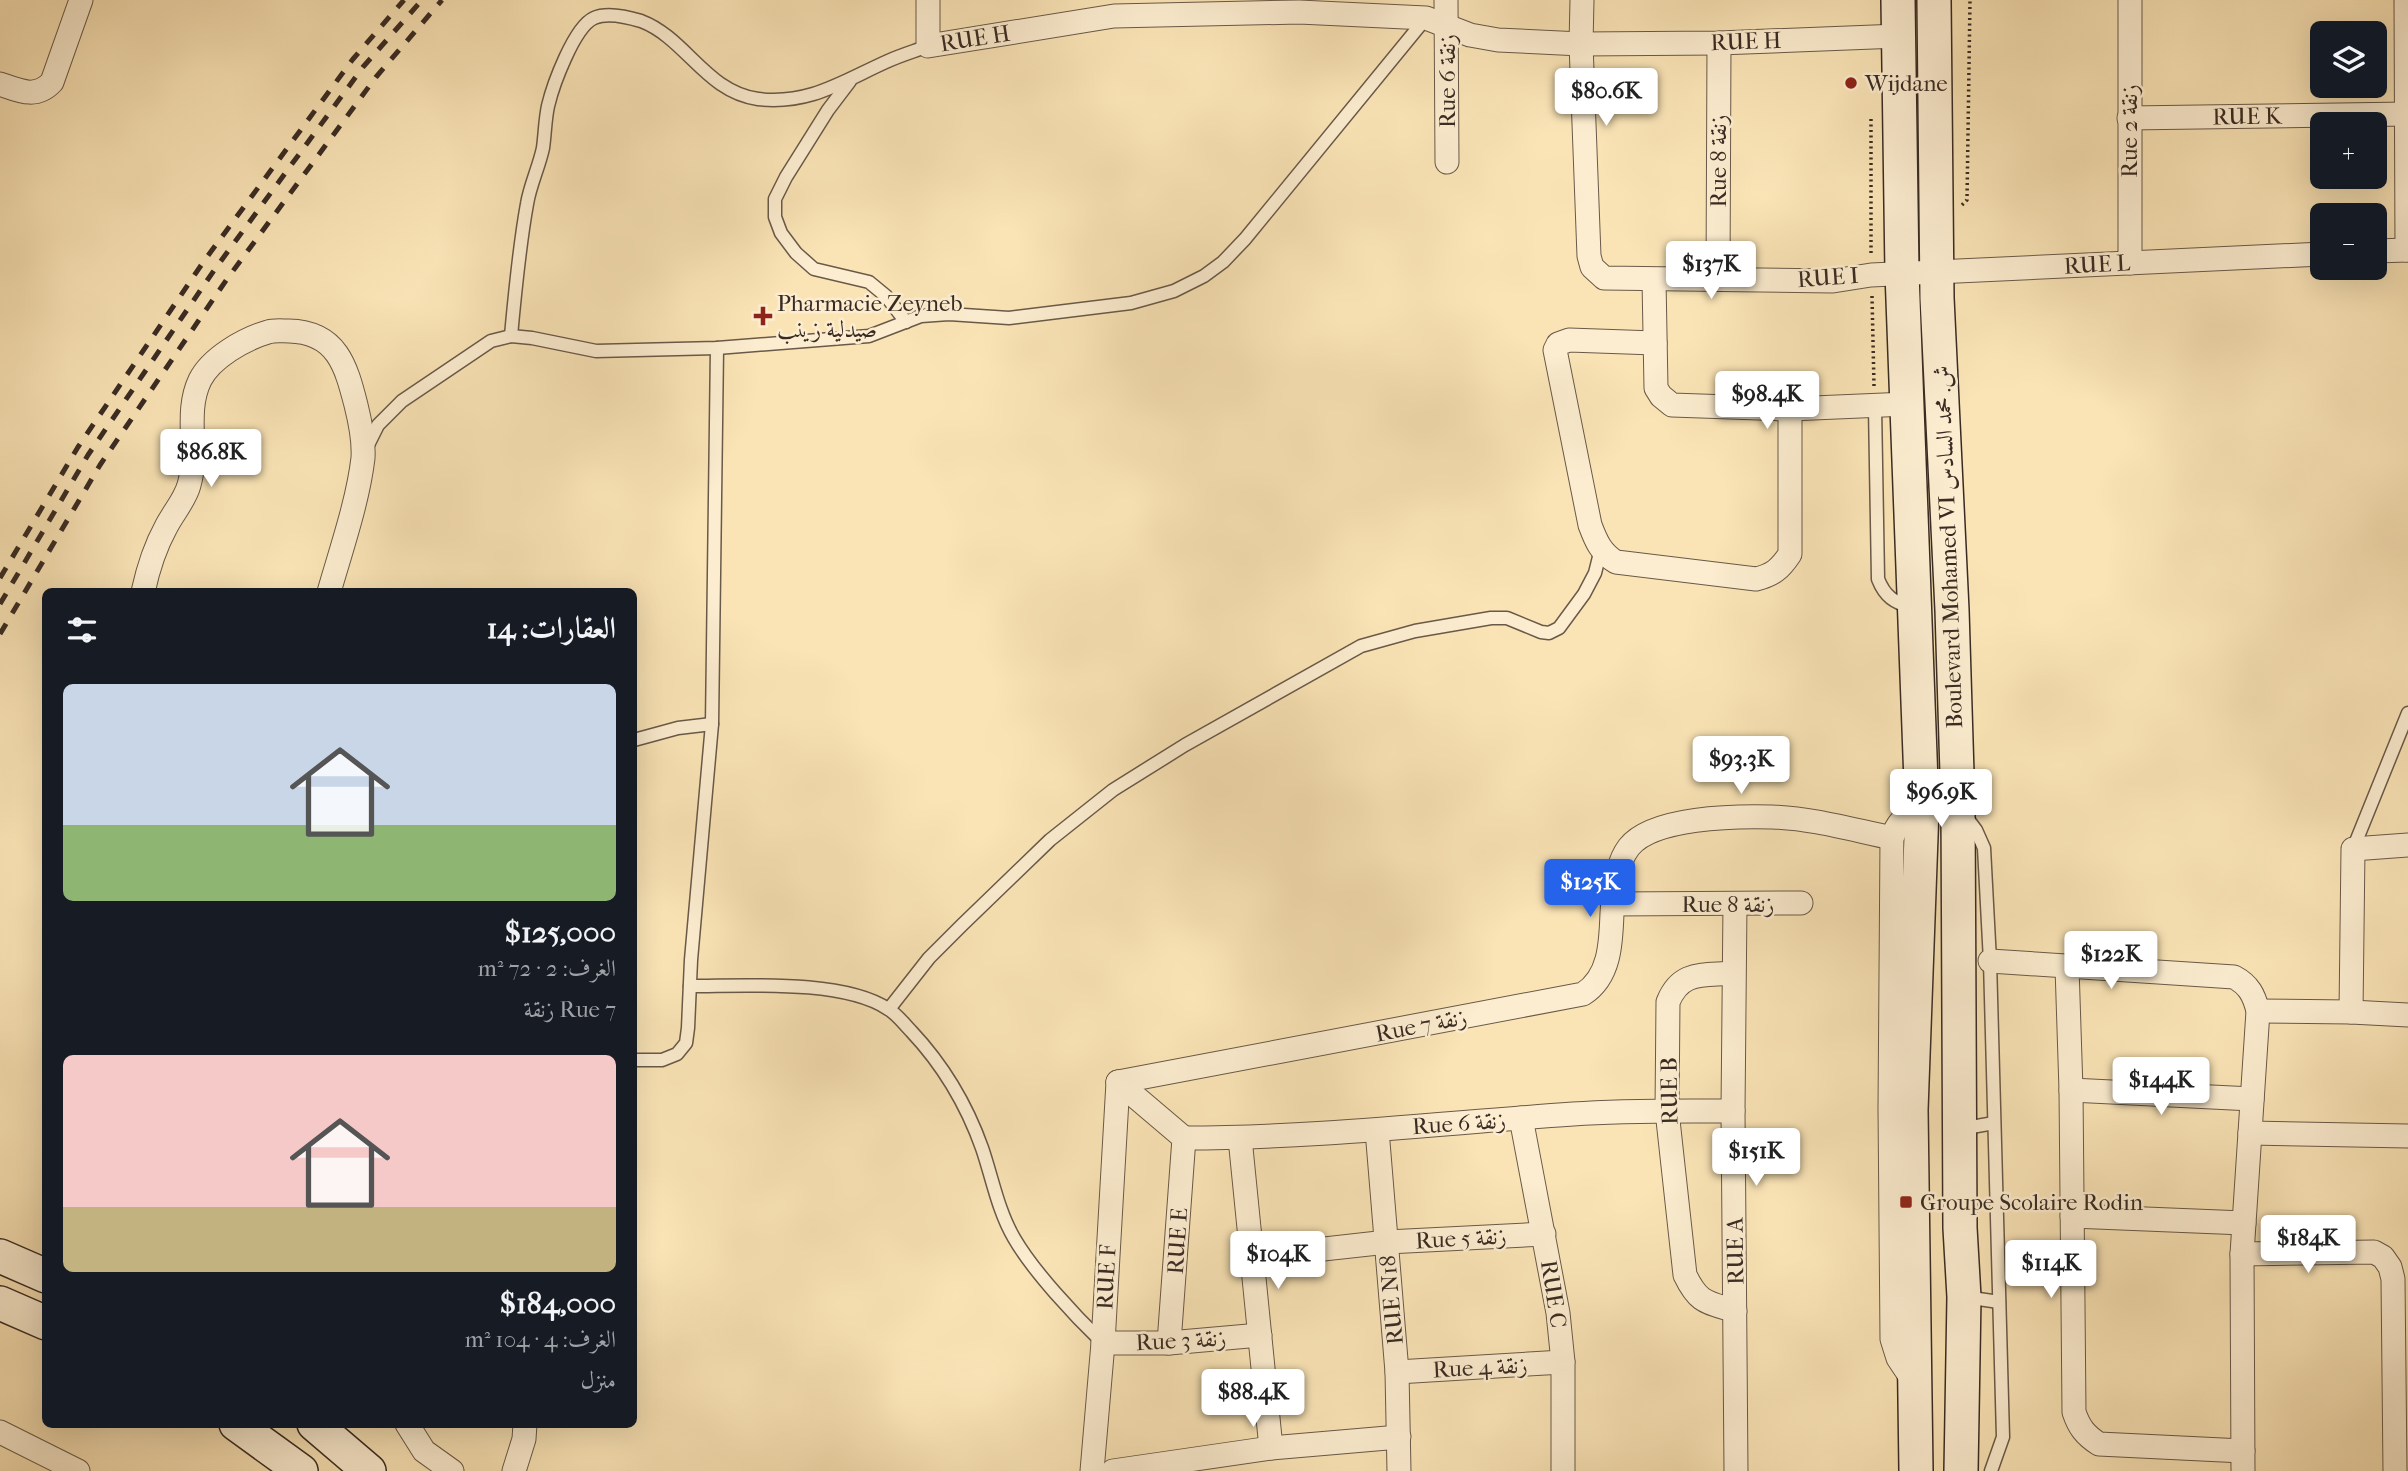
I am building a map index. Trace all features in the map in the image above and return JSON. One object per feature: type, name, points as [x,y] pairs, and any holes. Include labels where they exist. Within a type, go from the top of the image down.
[{"type":"main road","name":"Boulevard Mohamed VI ش. محمد السادس","points":[[1898,0],[1899,36],[1886,274],[1891,406],[1916,609],[1922,809],[1901,1110],[1902,1267],[1914,1382],[1916,1471]]},
{"type":"main road","name":"Boulevard Mohamed VI ش. محمد السادس","points":[[1934,0],[1937,298],[1952,610],[1958,806],[1960,1228],[1964,1297],[1961,1471]]},
{"type":"main road","points":[[0,1256],[42,1274]]},
{"type":"main road","points":[[0,1303],[42,1321]]},
{"type":"main road","points":[[242,1428],[301,1471]]},
{"type":"main road","points":[[319,1428],[369,1471]]},
{"type":"street","points":[[0,84],[29,93],[44,91],[52,82],[80,0]]},
{"type":"street","points":[[928,0],[928,46]]},
{"type":"street","name":"Rue 6 زنقة","points":[[1446,0],[1436,21],[1447,162]]},
{"type":"street","points":[[1581,44],[1582,0]]},
{"type":"street","name":"Rue 2 زنقة","points":[[2130,0],[2130,263]]},
{"type":"street","points":[[2387,251],[2408,250],[2406,0]]},
{"type":"street","name":"RUE H","points":[[928,46],[1115,8],[1299,6],[1436,21],[1470,35],[1498,40],[1581,44],[1719,43],[1899,36]]},
{"type":"street","name":"Rue 8 زنقة","points":[[1718,279],[1719,43]]},
{"type":"street","name":"RUE I","points":[[1581,44],[1589,256],[1592,267],[1604,278],[1833,281],[1886,274]]},
{"type":"street","name":"RUE K","points":[[2129,118],[2407,114]]},
{"type":"street","name":"RUE L","points":[[1886,274],[2310,255]]},
{"type":"street","points":[[1654,280],[1656,388],[1666,401],[1682,407],[1790,409],[1891,406]]},
{"type":"street","points":[[144,588],[148,567],[165,527],[189,486],[191,425],[200,380],[214,363],[240,345],[270,331],[298,331],[321,338],[336,351],[346,367],[358,414],[363,456],[349,521],[330,588]]},
{"type":"street","points":[[1655,343],[1569,340],[1558,344],[1555,350],[1590,525],[1601,549],[1616,562],[1756,579],[1769,576],[1780,569],[1790,554],[1790,409]]},
{"type":"street","points":[[1901,1110],[1892,838],[1903,817],[1922,809],[1958,806]]},
{"type":"street","name":"Rue 7 زنقة","points":[[1118,1082],[1583,994],[1593,988],[1604,969],[1611,946],[1613,904],[1621,861],[1630,846],[1641,836],[1662,826],[1702,820],[1772,817],[1813,821],[1892,838]]},
{"type":"street","points":[[2351,1012],[2353,849],[2408,845]]},
{"type":"street","name":"Rue 8 زنقة","points":[[1613,904],[1801,903]]},
{"type":"street","name":"RUE A","points":[[1735,904],[1733,1111],[1736,1471]]},
{"type":"street","points":[[1990,961],[2234,977],[2250,990],[2258,1011],[2242,1254],[2243,1461],[2099,1444],[2079,1427],[2074,1412],[2067,967]]},
{"type":"street","name":"RUE B","points":[[1733,972],[1684,979],[1673,989],[1668,1002],[1667,1111],[1685,1275],[1694,1294],[1706,1302],[1735,1311]]},
{"type":"street","points":[[2258,1011],[2408,1015]]},
{"type":"street","points":[[1118,1082],[1184,1138]]},
{"type":"street","name":"RUE F","points":[[1092,1471],[1118,1082]]},
{"type":"street","points":[[2071,1090],[2252,1099]]},
{"type":"street","name":"Rue 6 زنقة","points":[[1184,1138],[1240,1138],[1377,1130],[1574,1114],[1733,1111]]},
{"type":"street","name":"RUE C","points":[[1521,1118],[1558,1313],[1563,1362],[1563,1471]]},
{"type":"street","name":"RUE N18","points":[[1377,1130],[1397,1372],[1399,1471]]},
{"type":"street","points":[[2250,1133],[2408,1136]]},
{"type":"street","name":"RUE E","points":[[1169,1343],[1184,1138]]},
{"type":"street","points":[[1240,1138],[1270,1448]]},
{"type":"street","points":[[2073,1216],[2244,1223]]},
{"type":"street","name":"Rue 5 زنقة","points":[[1252,1257],[1387,1242],[1544,1234]]},
{"type":"street","points":[[2242,1254],[2374,1252],[2383,1257],[2390,1266],[2395,1297],[2395,1471]]},
{"type":"street","name":"Rue 3 زنقة","points":[[1102,1343],[1169,1343],[1260,1335]]},
{"type":"street","name":"Rue 4 زنقة","points":[[1397,1372],[1563,1362]]},
{"type":"street","points":[[514,1471],[524,1440],[525,1428]]},
{"type":"street","points":[[413,1429],[425,1451],[452,1471]]},
{"type":"street","points":[[0,1432],[66,1468]]},
{"type":"street","points":[[1113,1471],[1270,1448],[1399,1437]]},
{"type":"lane","points":[[512,336],[528,200],[542,148],[548,109],[570,50],[582,28],[592,18],[604,15],[640,21],[657,30],[705,73],[737,94],[757,98],[789,100],[814,96],[888,61],[928,46]]},
{"type":"lane","points":[[363,456],[378,425],[402,401],[491,341],[512,336],[596,351],[717,348],[869,336],[921,316],[949,314],[1009,318],[1131,303],[1174,291],[1204,276],[1223,262],[1436,21]]},
{"type":"lane","points":[[850,80],[786,177],[775,199],[775,217],[781,233],[796,254],[814,269],[869,282],[886,296],[906,322]]},
{"type":"lane","points":[[637,1060],[662,1060],[677,1054],[686,1043],[712,724],[717,348]]},
{"type":"lane","points":[[889,1009],[929,958],[962,925],[1050,840],[1113,790],[1185,745],[1361,646],[1415,631],[1491,618],[1507,618],[1549,633],[1559,628],[1576,607],[1595,573],[1601,549]]},
{"type":"lane","points":[[2353,849],[2408,713]]},
{"type":"lane","points":[[637,739],[678,728],[712,724]]},
{"type":"lane","points":[[1958,806],[1976,830],[1984,848],[1990,961],[2003,1437],[1992,1471]]},
{"type":"lane","points":[[690,986],[808,987],[844,993],[889,1009],[933,1054],[958,1092],[981,1145],[1014,1238],[1038,1272],[1102,1343]]},
{"type":"lane","points":[[1960,1129],[1994,1123]]},
{"type":"lane","points":[[1964,1297],[1999,1302]]},
{"type":"path","points":[[1958,209],[1967,200],[1970,0]]},
{"type":"path","points":[[1871,116],[1886,274],[1891,406]]},
{"type":"railway","points":[[0,578],[78,447],[204,261],[353,59],[404,0]]},
{"type":"railway","points":[[0,604],[88,455],[215,269],[363,67],[422,0]]},
{"type":"railway","points":[[0,634],[100,465],[227,279],[376,77],[442,0]]},
{"type":"place","name":"Wijdane","points":[[1851,83]]},
{"type":"place","name":"Pharmacie Zeyneb صيدلية زينب","points":[[763,316]]},
{"type":"place","name":"Groupe Scolaire Rodin","points":[[1906,1202]]}]
